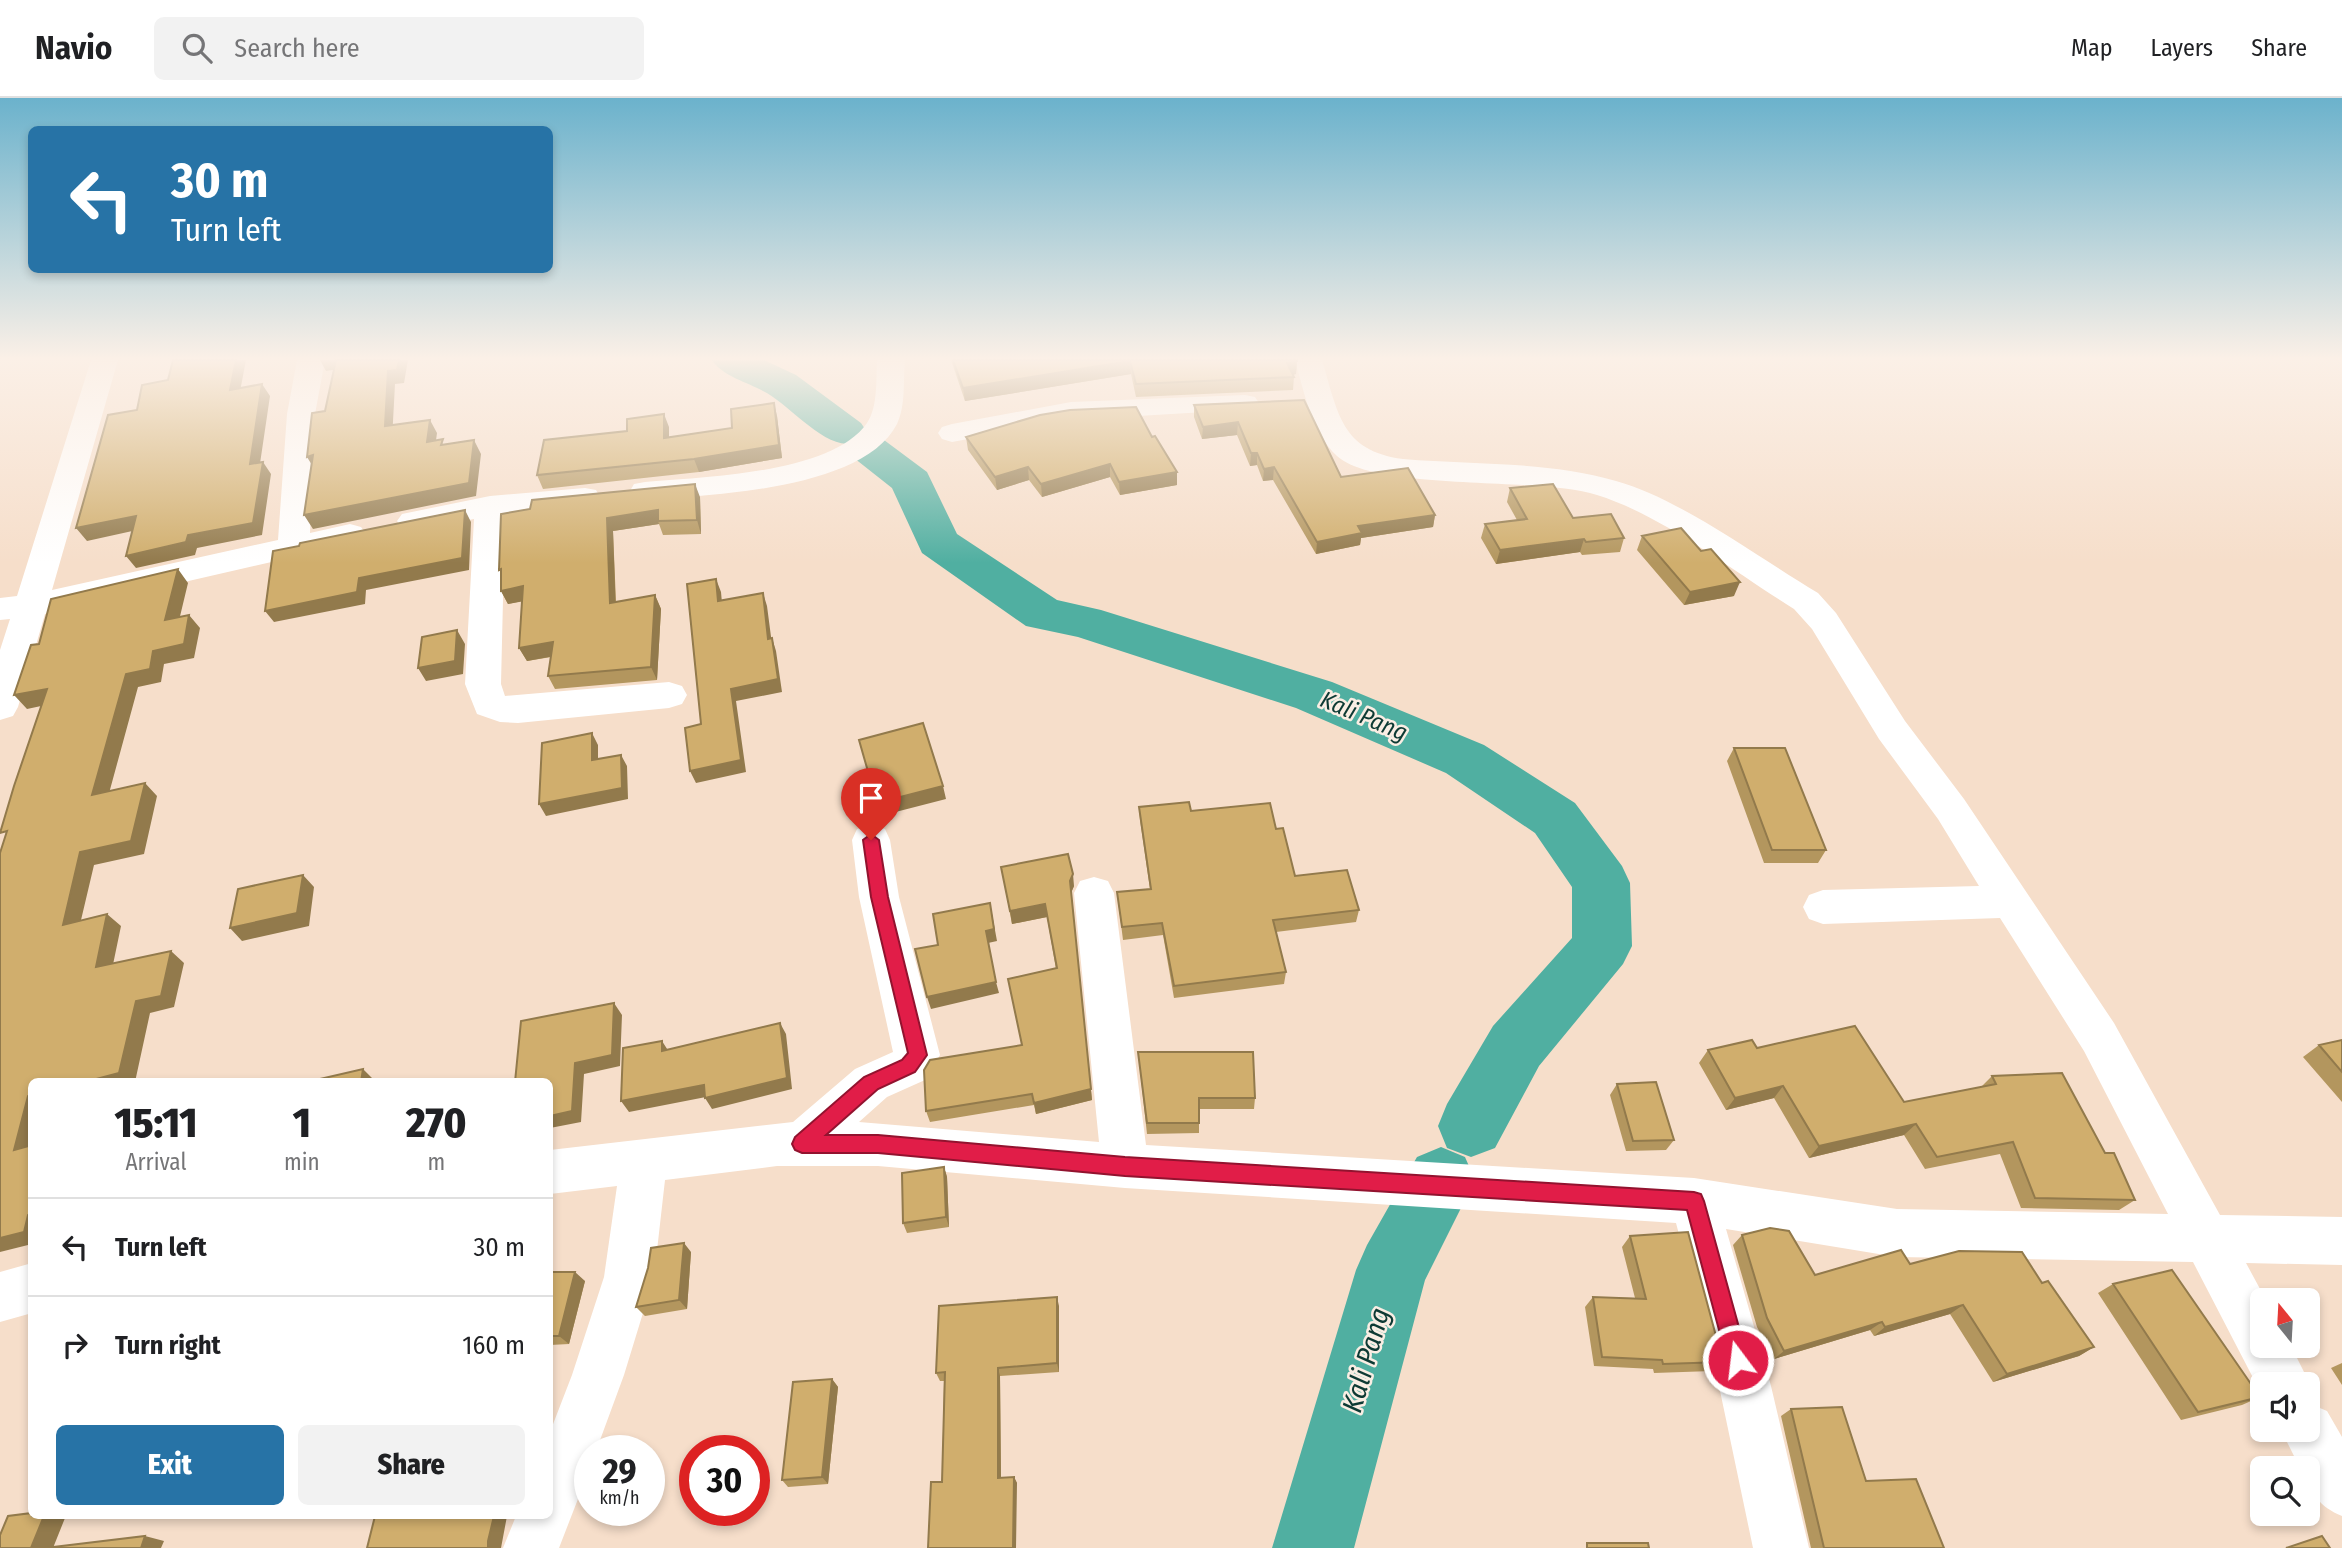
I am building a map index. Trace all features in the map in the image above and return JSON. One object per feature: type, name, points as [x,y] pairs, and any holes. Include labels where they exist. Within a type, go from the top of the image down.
[{"type":"street","points":[[0,707],[16,607],[81,428]]},
{"type":"street","points":[[294,545],[300,428]]},
{"type":"street","points":[[16,607],[294,545],[490,506],[729,483],[788,474],[832,463],[867,442],[879,428]]},
{"type":"street","points":[[952,433],[981,428]]},
{"type":"street","points":[[1328,428],[1337,435],[1347,450],[1356,456],[1380,463],[1422,469],[1541,476],[1594,484],[1628,494],[1806,601],[1824,621],[1892,730],[1951,809],[2099,1037],[2250,1320]]},
{"type":"street","points":[[490,506],[483,684],[490,705],[500,709],[518,710],[669,695]]},
{"type":"street","points":[[802,1144],[871,1083],[909,1066],[918,1055],[879,897],[871,840]]},
{"type":"street","points":[[1094,893],[1125,1166]]},
{"type":"street","points":[[1823,907],[2011,901]]},
{"type":"street","points":[[553,1172],[777,1144],[878,1144],[1125,1166],[1694,1201],[1897,1233],[2342,1241]]},
{"type":"street","points":[[553,1493],[598,1375],[629,1277],[643,1170],[648,1161]]},
{"type":"street","points":[[1694,1201],[1745,1386],[1781,1548]]},
{"type":"street","points":[[0,1297],[28,1289]]},
{"type":"street","points":[[2315,1442],[2342,1489]]},
{"type":"street","points":[[531,1548],[543,1519]]},
{"type":"building","points":[[104,428],[255,428],[250,464],[263,462],[253,523],[188,535],[186,542],[126,556],[136,516],[76,528]]},
{"type":"building","points":[[310,428],[429,428],[427,442],[443,439],[441,445],[474,440],[469,483],[304,515],[313,455],[307,457]]},
{"type":"building","points":[[627,428],[664,428],[664,438],[732,428],[777,428],[779,445],[694,459],[537,475],[544,440],[627,431]]},
{"type":"building","points":[[997,428],[1147,428],[1177,472],[1119,482],[1110,464],[1041,484],[1028,467],[995,477],[966,437]]},
{"type":"building","points":[[1240,428],[1317,428],[1341,477],[1408,468],[1435,515],[1358,526],[1362,533],[1317,542],[1274,467],[1264,469],[1257,453],[1251,453]]},
{"type":"building","points":[[695,484],[697,520],[658,521],[658,510],[607,518],[610,603],[655,595],[651,667],[548,676],[553,642],[519,648],[523,586],[501,591],[501,514],[530,509],[532,500]]},
{"type":"building","points":[[1553,484],[1573,518],[1611,514],[1624,538],[1586,542],[1584,539],[1500,550],[1485,524],[1527,519],[1510,488]]},
{"type":"building","points":[[465,510],[462,558],[359,578],[357,592],[265,611],[273,551],[299,546],[300,543]]},
{"type":"building","points":[[1681,528],[1701,551],[1711,549],[1740,582],[1690,592],[1642,536]]},
{"type":"building","points":[[178,569],[165,620],[189,615],[184,644],[153,651],[150,669],[126,674],[92,795],[145,783],[131,841],[80,852],[63,925],[107,914],[96,967],[171,951],[161,996],[136,1001],[119,1073],[100,1078],[28,1078],[28,1096],[14,1150],[28,1146],[28,1215],[24,1232],[0,1238],[0,853],[7,831],[0,833],[47,689],[14,695],[31,645],[39,644],[51,599]]},
{"type":"building","points":[[716,579],[718,601],[763,593],[768,639],[772,638],[778,679],[731,689],[741,760],[690,771],[685,728],[701,724],[687,584]]},
{"type":"building","points":[[457,630],[455,661],[418,668],[422,637]]},
{"type":"building","points":[[923,723],[943,786],[877,803],[859,740]]},
{"type":"building","points":[[592,733],[592,760],[621,755],[622,788],[539,804],[542,743]]},
{"type":"building","points":[[1734,748],[1785,748],[1826,850],[1772,850]]},
{"type":"building","points":[[1189,802],[1191,811],[1270,803],[1276,829],[1283,828],[1295,876],[1347,870],[1359,910],[1273,920],[1286,972],[1174,986],[1162,923],[1122,927],[1117,892],[1151,889],[1139,807]]},
{"type":"building","points":[[1068,854],[1073,874],[1070,881],[1091,1089],[1034,1103],[1032,1094],[926,1111],[924,1070],[930,1060],[1022,1045],[1008,979],[1057,968],[1045,904],[1010,911],[1001,867]]},
{"type":"building","points":[[303,875],[297,913],[230,928],[238,889]]},
{"type":"building","points":[[990,903],[994,929],[986,931],[996,982],[927,997],[915,949],[938,945],[933,914]]},
{"type":"building","points":[[614,1003],[612,1055],[575,1063],[572,1111],[553,1115],[553,1078],[515,1078],[521,1021]]},
{"type":"building","points":[[780,1023],[787,1078],[705,1098],[704,1085],[621,1101],[623,1048],[662,1041],[662,1051]]},
{"type":"building","points":[[1855,1026],[1904,1102],[1996,1084],[1992,1076],[2062,1073],[2105,1153],[2114,1153],[2135,1200],[2035,1198],[2013,1142],[1937,1157],[1916,1124],[1819,1146],[1783,1086],[1735,1098],[1708,1050],[1752,1040],[1757,1048]]},
{"type":"building","points":[[2342,1040],[2342,1072],[2319,1045]]},
{"type":"building","points":[[1138,1052],[1253,1052],[1255,1098],[1199,1098],[1199,1123],[1147,1123]]},
{"type":"building","points":[[363,1069],[362,1078],[324,1078]]},
{"type":"building","points":[[1656,1082],[1674,1140],[1633,1141],[1617,1084]]},
{"type":"building","points":[[944,1167],[946,1217],[903,1223],[902,1173]]},
{"type":"building","points":[[1770,1228],[1789,1231],[1815,1275],[1901,1250],[1910,1264],[1959,1251],[2022,1252],[2042,1283],[2048,1281],[2094,1347],[2007,1374],[1963,1305],[1885,1327],[1882,1322],[1784,1351],[1767,1318],[1742,1235]]},
{"type":"building","points":[[1688,1232],[1723,1362],[1663,1364],[1662,1360],[1602,1357],[1593,1297],[1646,1299],[1630,1236]]},
{"type":"building","points":[[684,1243],[679,1300],[636,1307],[651,1248]]},
{"type":"building","points":[[2172,1270],[2250,1383],[2250,1399],[2198,1412],[2113,1284]]},
{"type":"building","points":[[553,1272],[575,1272],[559,1336],[553,1336]]},
{"type":"building","points":[[1057,1297],[1057,1363],[998,1368],[998,1478],[1014,1477],[1013,1548],[928,1548],[931,1482],[942,1482],[945,1372],[936,1373],[939,1306]]},
{"type":"building","points":[[832,1379],[822,1477],[782,1480],[793,1382]]},
{"type":"building","points":[[1842,1407],[1866,1481],[1916,1479],[1944,1548],[1824,1548],[1791,1409]]},
{"type":"building","points":[[28,1514],[28,1519],[43,1519],[31,1548],[0,1548],[0,1535],[8,1516]]},
{"type":"building","points":[[374,1519],[493,1519],[488,1548],[367,1548]]},
{"type":"building","points":[[145,1536],[141,1548],[45,1548]]},
{"type":"building","points":[[2322,1536],[2330,1548],[2286,1548]]},
{"type":"building","points":[[1587,1543],[1648,1543],[1649,1548],[1587,1548]]},
{"type":"waterway","name":"Kali Pang","points":[[840,428],[846,432]]},
{"type":"waterway","name":"Kali Pang","points":[[869,449],[911,481],[938,543],[1043,614],[1084,622],[1314,695],[1465,759],[1555,818],[1601,883],[1602,946],[1516,1046],[1471,1126]]},
{"type":"waterway","name":"Kali Pang","points":[[1313,1548],[1392,1270],[1441,1180]]},
{"type":"route","points":[[871,840],[879,897],[918,1055],[909,1066],[885,1075],[856,1094],[802,1144],[878,1144],[1125,1166],[1694,1201],[1738,1360]]}]
